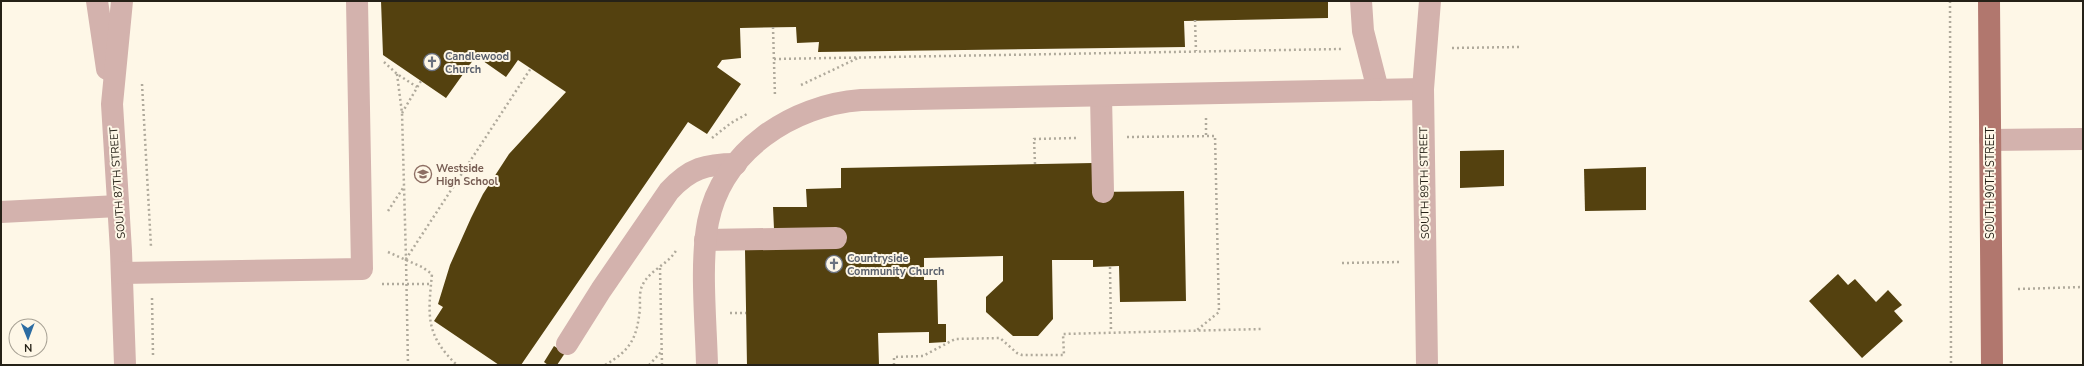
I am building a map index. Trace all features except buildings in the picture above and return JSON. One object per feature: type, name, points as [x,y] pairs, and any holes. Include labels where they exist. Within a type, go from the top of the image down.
[{"type":"main road","name":"SOUTH 90TH STREET","points":[[1989,1],[1992,365]]},
{"type":"street","points":[[97,1],[112,104]]},
{"type":"street","name":"SOUTH 87TH STREET","points":[[122,1],[112,104],[122,273],[125,365]]},
{"type":"street","points":[[122,273],[362,269],[357,1]]},
{"type":"street","points":[[1361,1],[1363,31],[1378,90]]},
{"type":"street","name":"SOUTH 89TH STREET","points":[[1427,365],[1423,89],[1430,1]]},
{"type":"street","points":[[707,365],[706,240],[708,221],[715,198],[736,164],[758,139],[772,130],[809,112],[843,101],[1423,89]]},
{"type":"street","points":[[1101,96],[1103,192]]},
{"type":"street","points":[[1990,140],[2083,139]]},
{"type":"street","points":[[567,344],[601,290],[678,180],[702,167],[736,164]]},
{"type":"street","points":[[1,212],[118,206]]},
{"type":"street","points":[[706,240],[836,238]]},
{"type":"path","points":[[1950,1],[1951,365]]},
{"type":"path","points":[[1195,20],[1196,51]]},
{"type":"path","points":[[773,27],[775,97],[782,94]]},
{"type":"path","points":[[1425,49],[1519,47]]},
{"type":"path","points":[[774,59],[1342,49]]},
{"type":"path","points":[[796,87],[860,57]]},
{"type":"path","points":[[381,59],[397,74],[417,87]]},
{"type":"path","points":[[406,259],[530,68]]},
{"type":"path","points":[[397,74],[402,113],[408,365]]},
{"type":"path","points":[[142,80],[152,273],[153,357]]},
{"type":"path","points":[[402,113],[421,81]]},
{"type":"path","points":[[1035,164],[1034,139],[1215,136],[1219,312],[1197,330]]},
{"type":"path","points":[[382,250],[422,266],[432,274],[429,306],[433,334],[443,352],[457,365]]},
{"type":"path","points":[[1342,263],[1406,262]]},
{"type":"path","points":[[1110,266],[1111,332]]},
{"type":"path","points":[[605,365],[621,357],[629,346],[635,335],[639,319],[640,293],[643,284],[650,275],[660,267],[662,365]]},
{"type":"path","points":[[406,285],[431,284]]},
{"type":"path","points":[[1991,290],[2083,287]]},
{"type":"path","points":[[726,313],[746,313]]},
{"type":"path","points":[[894,365],[894,357],[923,356],[955,339],[1000,338],[1022,355],[1064,355],[1063,334],[1263,329]]},
{"type":"path","points":[[648,365],[661,352]]},
{"type":"place","name":"Candlewood Church","points":[[432,62]]},
{"type":"place","name":"Westside High School","points":[[423,174]]},
{"type":"place","name":"Countryside Community Church","points":[[834,264]]}]
